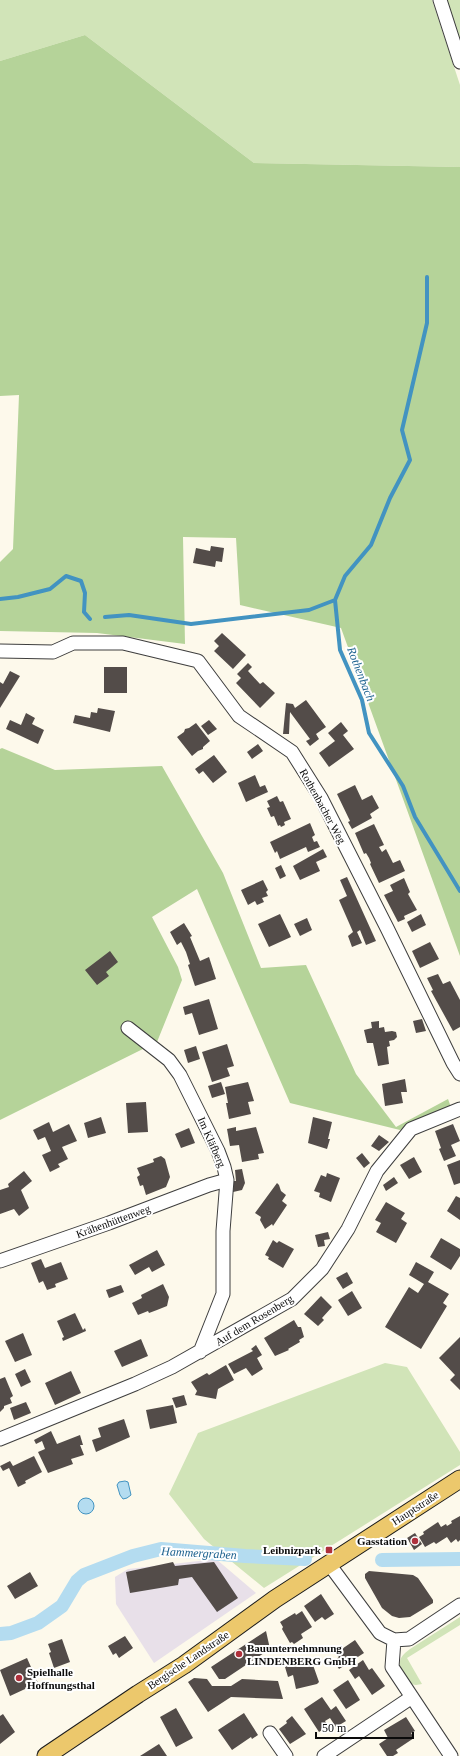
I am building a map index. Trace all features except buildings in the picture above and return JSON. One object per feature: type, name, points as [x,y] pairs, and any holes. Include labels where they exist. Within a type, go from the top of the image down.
[{"type":"main road","name":"Hauptstraße","points":[[329,1564],[460,1479]]},
{"type":"main road","name":"Bergische Landstraße","points":[[46,1756],[184,1665],[275,1599],[329,1564]]},
{"type":"street","points":[[440,0],[460,62]]},
{"type":"street","name":"Rothenbacher Weg","points":[[0,651],[53,652],[73,643],[123,643],[198,661],[239,716],[292,752],[321,798],[453,1063],[460,1074]]},
{"type":"street","name":"Im Kläfberg","points":[[128,1028],[169,1060],[180,1075],[224,1166],[227,1180],[224,1231],[223,1294],[200,1352]]},
{"type":"street","name":"Auf dem Rosenberg","points":[[0,1439],[135,1384],[172,1367],[292,1299],[322,1268],[348,1229],[377,1171],[411,1129],[460,1110]]},
{"type":"street","name":"Krähenhüttenweg","points":[[0,1262],[209,1185],[227,1180]]},
{"type":"street","points":[[329,1564],[380,1633],[394,1640],[409,1639],[460,1605]]},
{"type":"street","points":[[394,1640],[392,1667],[451,1756]]},
{"type":"street","points":[[324,1756],[412,1697]]},
{"type":"street","points":[[270,1733],[286,1756]]},
{"type":"shaded area","points":[[216,1559],[256,1593],[154,1663],[116,1604],[115,1577],[128,1569]]},
{"type":"green space","points":[[0,0],[432,0],[460,85],[460,167],[254,163],[85,35],[0,61]]},
{"type":"green space","points":[[444,0],[460,0],[460,47]]},
{"type":"green space","points":[[85,35],[254,163],[460,167],[460,956],[341,628],[240,605],[236,538],[183,537],[185,644],[97,633],[0,631],[0,562],[13,549],[19,395],[0,396],[0,61]]},
{"type":"green space","points":[[2,748],[55,770],[162,766],[223,873],[261,968],[306,965],[356,1074],[396,1127],[448,1099],[452,1110],[400,1130],[290,1103],[197,889],[152,917],[178,967],[182,980],[157,1042],[0,1120],[0,749]]},
{"type":"green space","points":[[385,1363],[407,1367],[460,1452],[460,1465],[264,1588],[204,1539],[169,1494],[198,1433]]},
{"type":"green space","points":[[460,1617],[460,1625],[407,1658],[422,1684],[416,1685],[407,1680],[402,1672],[400,1664],[400,1661],[405,1653]]},
{"type":"water","points":[[119,1482],[128,1482],[131,1495],[123,1499],[117,1485]]},
{"type":"water","points":[[83,1498],[89,1498],[94,1503],[92,1512],[89,1514],[83,1514],[78,1509],[78,1503]]},
{"type":"waterway","points":[[335,600],[345,576],[371,545],[390,498],[410,460],[402,430],[427,323],[427,277]]},
{"type":"waterway","name":"Rothenbach","points":[[0,599],[18,597],[50,589],[66,576],[81,581],[85,593],[84,612],[90,619]]},
{"type":"waterway","name":"Rothenbach","points":[[105,617],[129,615],[191,624],[309,610],[335,600],[340,650],[362,700],[369,733],[403,786],[415,817],[460,891]]},
{"type":"waterway","name":"Hammergraben","points":[[0,1634],[11,1633],[38,1623],[62,1606],[77,1581],[84,1575],[133,1556],[161,1549],[305,1559]]},
{"type":"waterway","name":"Hammergraben","points":[[382,1560],[460,1559]]},
{"type":"place","name":"Gasstation","points":[[415,1541]]},
{"type":"place","name":"Leibnizpark","points":[[329,1550]]},
{"type":"place","name":"Bauunternehmnung LINDENBERG GmbH","points":[[239,1654]]},
{"type":"place","name":"Spielhalle Hoffnungsthal","points":[[19,1678]]}]
